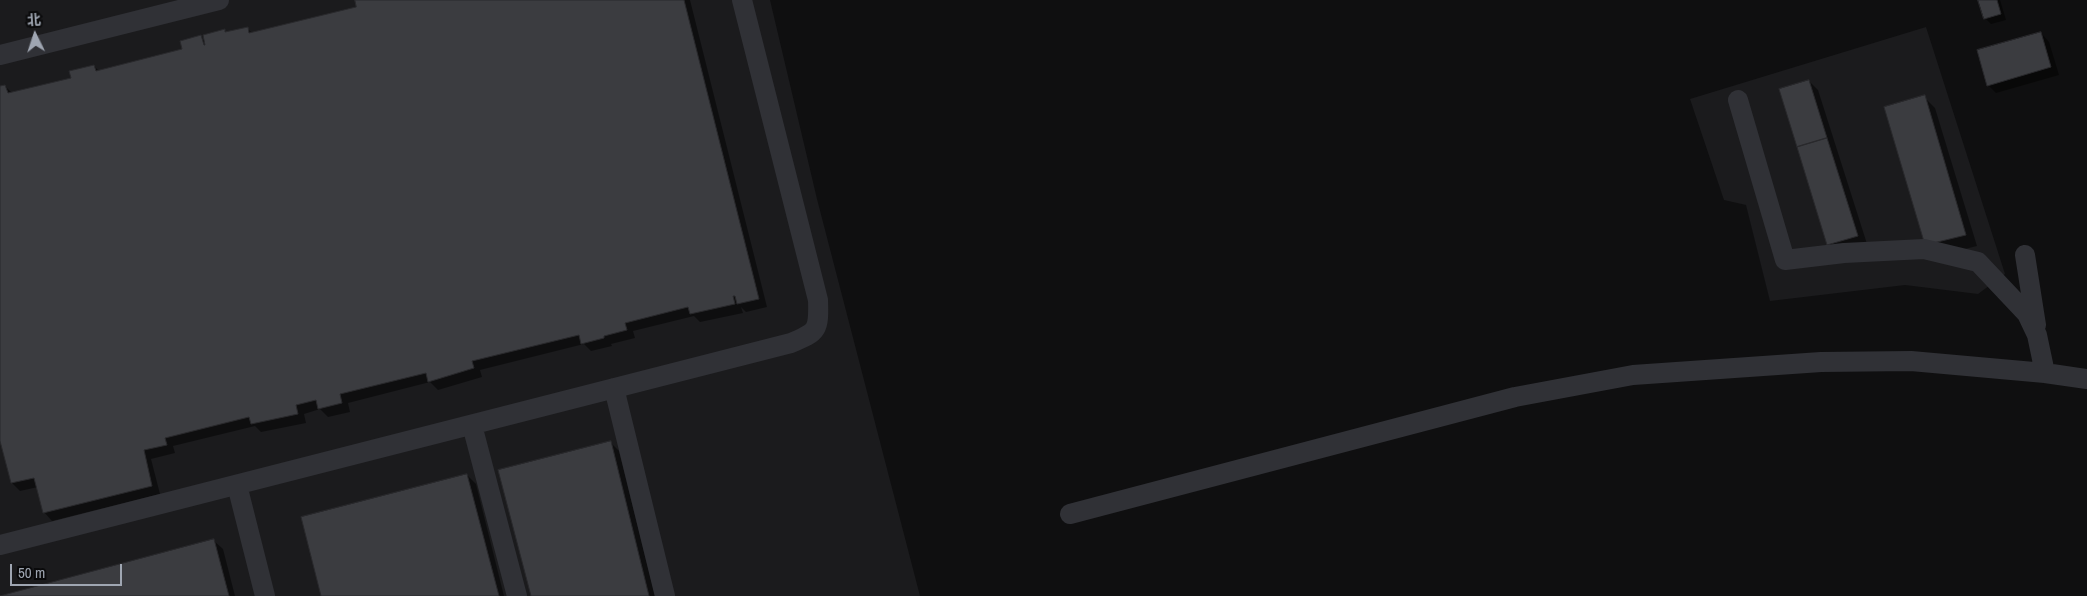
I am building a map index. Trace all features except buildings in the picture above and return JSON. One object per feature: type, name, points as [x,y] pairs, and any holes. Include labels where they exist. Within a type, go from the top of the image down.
[{"type":"street","points":[[0,55],[219,0]]},
{"type":"street","points":[[0,546],[791,344],[811,335],[819,322],[818,300],[742,0]]},
{"type":"street","points":[[1738,100],[1785,260],[1924,249],[1978,262],[2027,314],[2037,335]]},
{"type":"street","points":[[2025,255],[2037,335],[2045,373]]},
{"type":"street","points":[[1070,514],[1515,397],[1633,376],[1821,362],[1911,361],[2045,373],[2087,379]]},
{"type":"street","points":[[614,388],[665,596]]},
{"type":"street","points":[[472,425],[517,596]]},
{"type":"street","points":[[237,485],[265,596]]},
{"type":"shaded area","points":[[0,0],[770,0],[817,199],[920,596],[0,596]]},
{"type":"shaded area","points":[[1926,27],[2005,274],[1978,294],[1905,285],[1770,301],[1746,205],[1724,200],[1690,99]]}]
